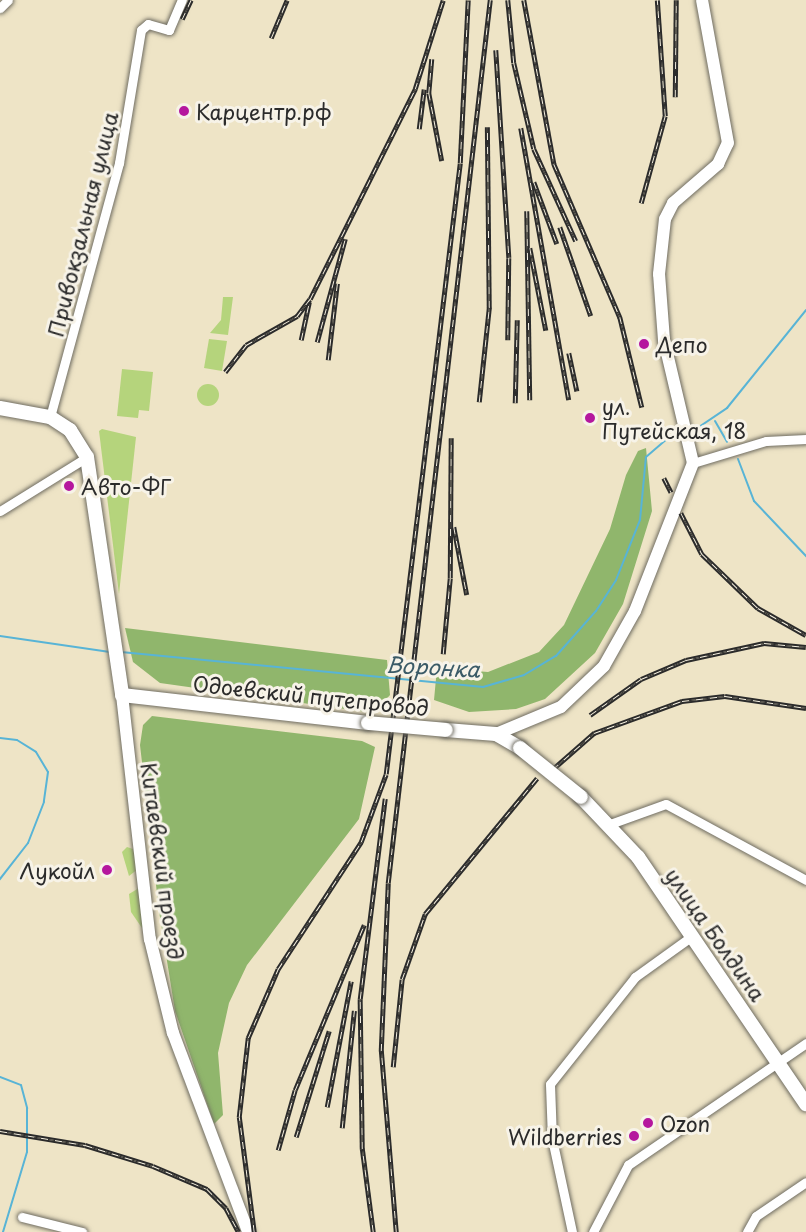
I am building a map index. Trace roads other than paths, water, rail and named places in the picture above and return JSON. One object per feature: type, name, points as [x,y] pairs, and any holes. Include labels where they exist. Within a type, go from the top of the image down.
[{"type":"main road","points":[[0,408],[50,417],[70,430],[87,457],[122,695]]},
{"type":"main road","name":"Одоевский путепровод","points":[[122,695],[368,723],[496,734]]},
{"type":"main road","name":"улица Болдина","points":[[496,734],[520,748],[581,797],[610,824],[692,936],[806,1104]]},
{"type":"street","points":[[0,8],[8,0]]},
{"type":"street","name":"Привокзальная улица","points":[[50,417],[119,163],[141,30],[148,24],[170,30],[182,0]]},
{"type":"street","points":[[496,734],[561,707],[593,679],[621,640],[693,463],[693,447],[664,340],[660,274],[665,219],[673,203],[718,164],[728,143],[702,0]]},
{"type":"street","points":[[693,463],[766,441],[806,439]]},
{"type":"street","points":[[0,511],[87,457]]},
{"type":"street","name":"Китаевский проезд","points":[[122,695],[150,939],[173,1034],[248,1232]]},
{"type":"street","points":[[610,824],[654,805],[669,805],[806,880]]},
{"type":"street","points":[[572,1232],[552,1139],[550,1084],[635,977],[692,936]]},
{"type":"street","points":[[593,1232],[628,1165],[806,1043]]},
{"type":"street","points":[[747,1232],[756,1216],[806,1182]]},
{"type":"street","points":[[22,1217],[82,1232]]},
{"type":"waterway","name":"Воронка","points":[[690,433],[727,408],[806,310]]},
{"type":"waterway","points":[[715,421],[727,442]]},
{"type":"waterway","name":"Воронка","points":[[121,652],[483,687],[524,675],[556,656],[596,611],[616,580],[640,520],[646,457],[667,439],[681,435]]},
{"type":"waterway","points":[[738,459],[754,501],[806,556]]},
{"type":"waterway","name":"Воронка","points":[[0,636],[110,652]]},
{"type":"waterway","name":"Воронка","points":[[0,738],[17,740],[36,752],[48,772],[44,802],[28,843],[0,879]]},
{"type":"waterway","name":"Воронка","points":[[0,1077],[21,1085],[27,1108],[27,1152],[3,1232]]},
{"type":"railway","points":[[182,19],[191,0]]},
{"type":"railway","points":[[271,38],[287,0]]},
{"type":"railway","points":[[225,372],[246,345],[297,316],[310,299],[415,89],[443,0]]},
{"type":"railway","points":[[254,1232],[239,1117],[248,1038],[278,969],[361,842],[386,774],[460,163],[468,0]]},
{"type":"railway","points":[[396,1232],[381,1051],[388,883],[490,0]]},
{"type":"railway","points":[[508,0],[514,63],[534,149],[576,241]]},
{"type":"railway","points":[[524,0],[554,164],[620,317],[642,407]]},
{"type":"railway","points":[[641,203],[665,116],[657,0]]},
{"type":"railway","points":[[675,97],[676,0]]},
{"type":"railway","points":[[496,50],[509,258],[508,340]]},
{"type":"railway","points":[[432,59],[429,93],[442,161]]},
{"type":"railway","points":[[419,129],[424,89]]},
{"type":"railway","points":[[479,402],[489,308],[487,127]]},
{"type":"railway","points":[[521,128],[569,400]]},
{"type":"railway","points":[[534,182],[557,244]]},
{"type":"railway","points":[[527,211],[530,400]]},
{"type":"railway","points":[[560,227],[591,316]]},
{"type":"railway","points":[[317,342],[345,239]]},
{"type":"railway","points":[[530,248],[546,330]]},
{"type":"railway","points":[[328,360],[337,284]]},
{"type":"railway","points":[[301,340],[309,302]]},
{"type":"railway","points":[[515,403],[517,320]]},
{"type":"railway","points":[[569,353],[577,391]]},
{"type":"railway","points":[[443,654],[450,578],[451,438]]},
{"type":"railway","points":[[664,478],[671,492]]},
{"type":"railway","points":[[681,513],[702,554],[758,608],[806,635]]},
{"type":"railway","points":[[454,527],[467,595]]},
{"type":"railway","points":[[590,715],[641,679],[686,660],[764,643],[806,647]]},
{"type":"railway","points":[[553,769],[594,733],[682,701],[725,696],[806,708]]},
{"type":"railway","points":[[393,1067],[402,979],[425,914],[537,778]]},
{"type":"railway","points":[[373,1232],[362,1149],[360,999],[385,799]]},
{"type":"railway","points":[[278,1150],[295,1090],[364,925]]},
{"type":"railway","points":[[327,1107],[351,981]]},
{"type":"railway","points":[[342,1128],[354,1011]]},
{"type":"railway","points":[[296,1137],[329,1031]]},
{"type":"railway","points":[[0,1131],[85,1145],[153,1166],[207,1189],[226,1208],[239,1232]]},
{"type":"place","name":"Карцентр.рф","points":[[184,111]]},
{"type":"place","name":"Депо","points":[[644,344]]},
{"type":"place","name":"ул. Путейская, 18","points":[[590,418]]},
{"type":"place","name":"Авто-ФГ","points":[[69,486]]},
{"type":"place","name":"Лукойл","points":[[107,870]]},
{"type":"place","name":"Ozon","points":[[648,1123]]},
{"type":"place","name":"Wildberries","points":[[634,1136]]}]
